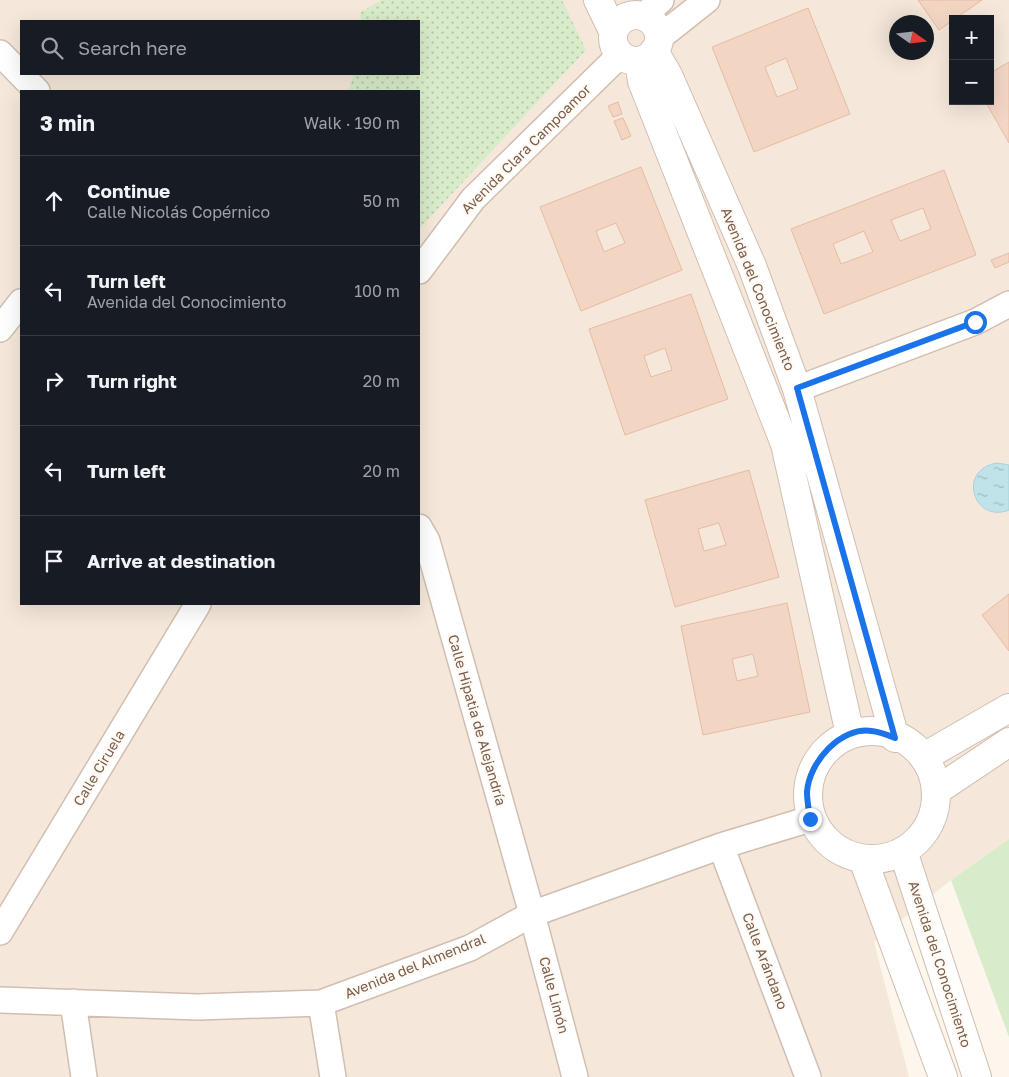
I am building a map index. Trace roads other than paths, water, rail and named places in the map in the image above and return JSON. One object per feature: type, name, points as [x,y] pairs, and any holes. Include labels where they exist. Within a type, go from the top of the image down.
[{"type":"street","name":"Avenida del Conocimiento","points":[[598,0],[637,47],[668,75],[752,266],[797,388],[895,738]]},
{"type":"street","name":"Avenida Clara Campoamor","points":[[420,269],[472,199],[637,47],[707,0]]},
{"type":"street","points":[[637,47],[618,22],[642,8]]},
{"type":"street","name":"Avenida del Conocimiento","points":[[637,47],[642,81],[785,444],[850,734]]},
{"type":"street","points":[[0,53],[20,74]]},
{"type":"street","points":[[21,75],[35,90]]},
{"type":"street","points":[[0,329],[20,303]]},
{"type":"street","points":[[797,388],[975,322],[1009,304]]},
{"type":"street","name":"Calle Hipatia de Alejandría","points":[[420,529],[427,540],[532,914]]},
{"type":"street","name":"Calle Ciruela","points":[[0,932],[197,605]]},
{"type":"street","points":[[924,757],[1009,708]]},
{"type":"street","points":[[871,730],[895,738],[908,742],[924,757],[931,769],[936,791],[932,818],[920,837],[903,851],[886,858],[863,859],[834,848],[810,819],[807,792],[812,770],[828,748],[850,734],[871,730]]},
{"type":"street","points":[[936,791],[1009,742]]},
{"type":"street","name":"Avenida del Almendral","points":[[0,1000],[198,1008],[321,1003],[470,948],[532,914],[721,846],[810,819]]},
{"type":"street","name":"Calle Arándano","points":[[721,846],[808,1077]]},
{"type":"street","name":"Avenida del Conocimiento","points":[[903,851],[977,1077]]},
{"type":"street","points":[[863,859],[942,1077]]},
{"type":"street","name":"Calle Limón","points":[[532,914],[576,1077]]},
{"type":"street","points":[[73,1002],[84,1077]]},
{"type":"street","points":[[321,1003],[333,1077]]},
{"type":"water","points":[[997,463],[1009,465],[1009,510],[997,512],[987,510],[979,503],[974,494],[974,485],[977,475],[984,468]]}]
